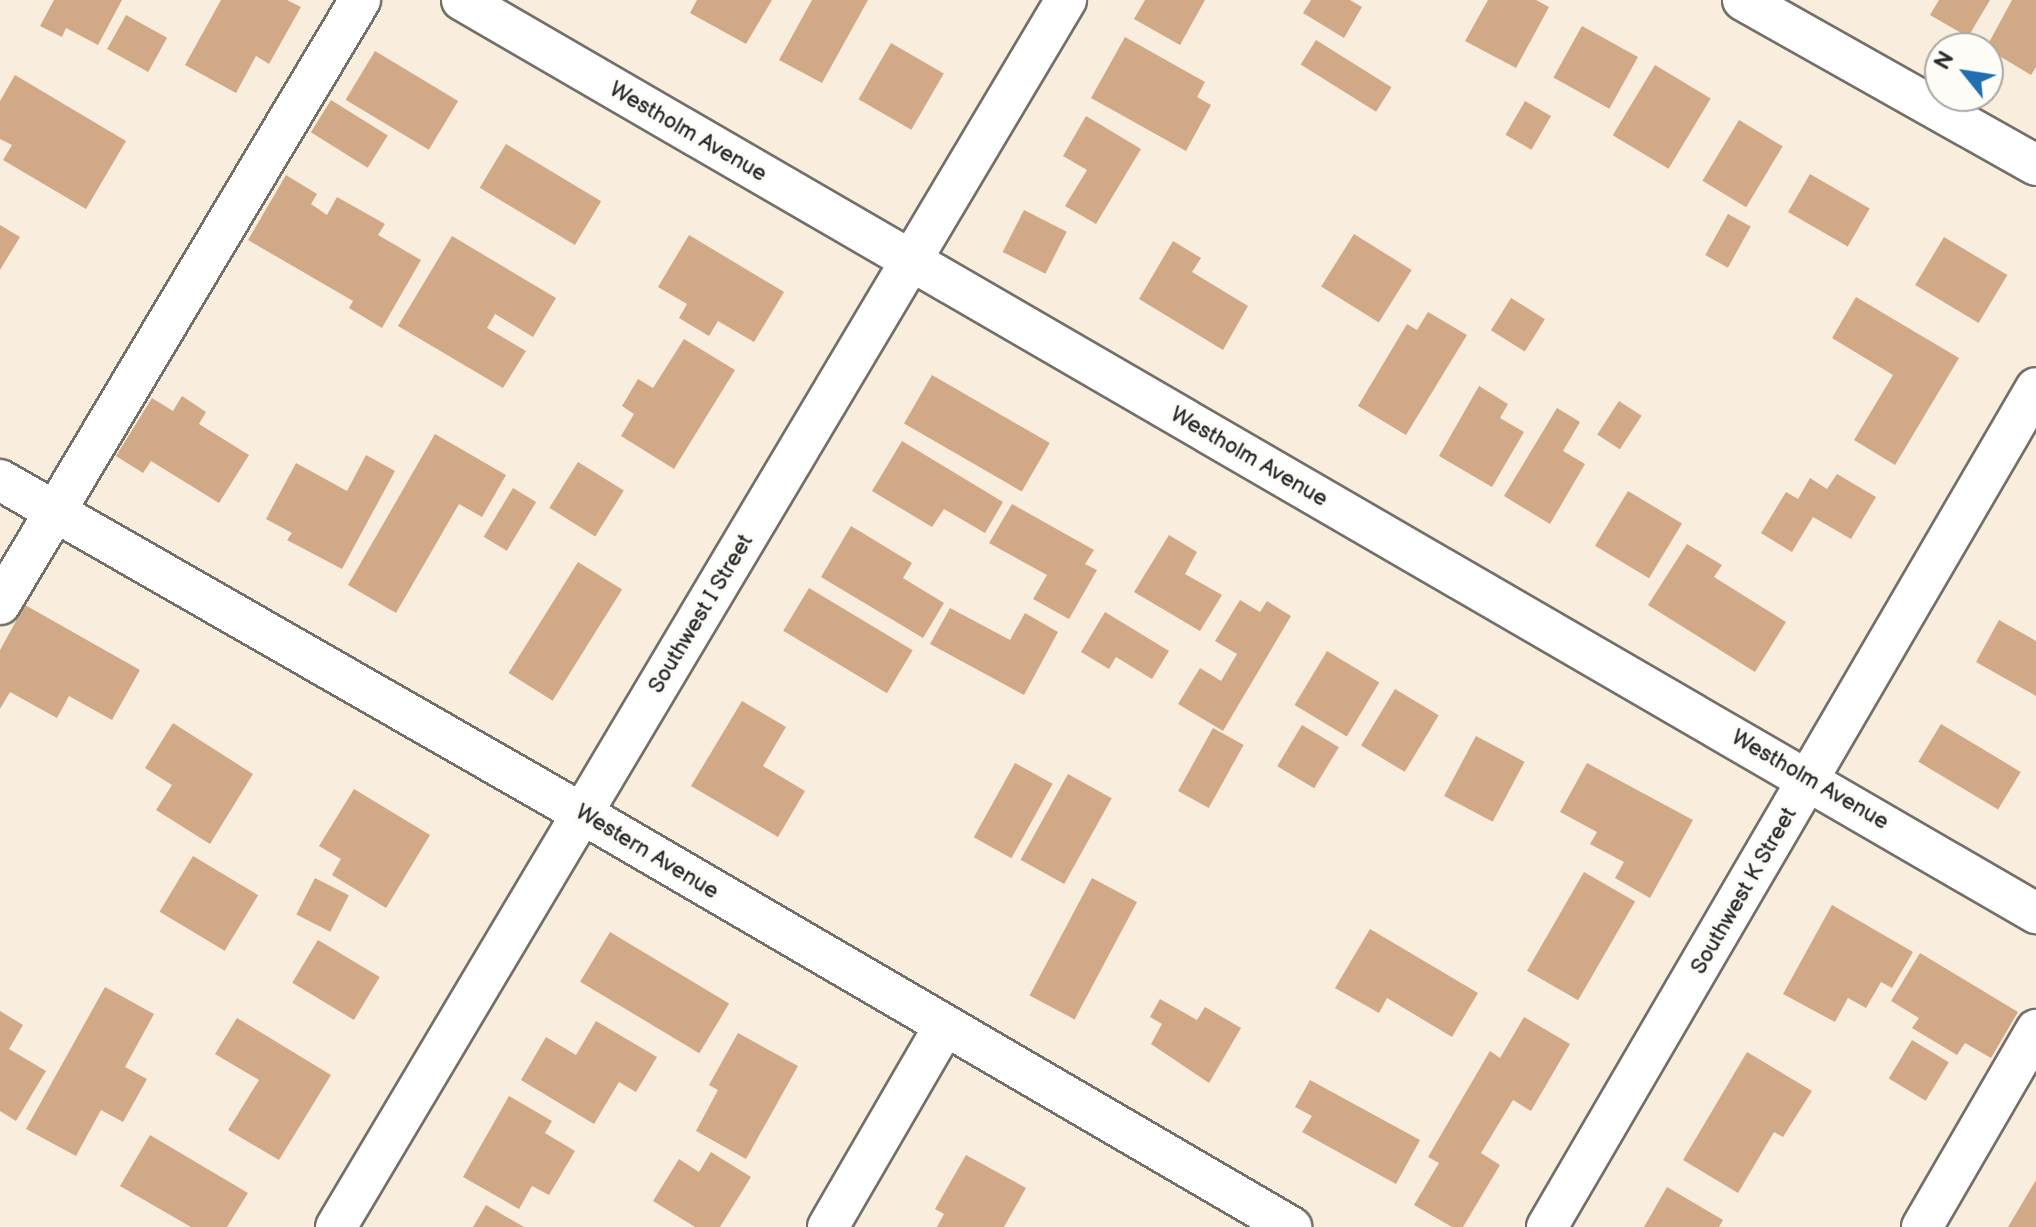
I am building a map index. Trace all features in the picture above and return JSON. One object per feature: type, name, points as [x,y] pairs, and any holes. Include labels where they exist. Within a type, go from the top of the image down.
[{"type":"street","points":[[0,604],[360,0]]},
{"type":"street","name":"Westholm Avenue","points":[[462,0],[2036,913]]},
{"type":"street","name":"Southwest I Street","points":[[336,1227],[1066,0]]},
{"type":"street","points":[[1743,0],[2036,165]]},
{"type":"street","name":"Southwest K Street","points":[[1547,1227],[2036,388]]},
{"type":"street","name":"Western Avenue","points":[[0,480],[583,814],[1291,1227]]},
{"type":"street","points":[[828,1227],[944,1027]]},
{"type":"street","points":[[1922,1227],[2036,1030]]},
{"type":"building","points":[[54,0],[122,0],[98,45],[66,28],[62,37],[40,26]]},
{"type":"building","points":[[221,0],[287,0],[301,7],[269,64],[256,56],[236,93],[185,65]]},
{"type":"building","points":[[697,0],[772,0],[746,44],[690,13]]},
{"type":"building","points":[[812,0],[868,0],[822,83],[779,60]]},
{"type":"building","points":[[1145,0],[1205,0],[1180,45],[1134,19]]},
{"type":"building","points":[[1311,0],[1350,0],[1362,7],[1344,38],[1303,13]]},
{"type":"building","points":[[1488,0],[1536,0],[1549,7],[1516,68],[1465,41]]},
{"type":"building","points":[[1939,0],[1990,0],[1971,32],[1959,32],[1930,15]]},
{"type":"building","points":[[2012,0],[2036,0],[2036,67],[2031,75],[2004,59],[2004,32],[1995,32]]},
{"type":"building","points":[[126,15],[167,38],[148,72],[107,49]]},
{"type":"building","points":[[1582,26],[1638,57],[1609,109],[1553,78]]},
{"type":"building","points":[[1125,37],[1205,82],[1197,97],[1211,105],[1186,151],[1091,98]]},
{"type":"building","points":[[1316,40],[1391,87],[1376,112],[1301,65]]},
{"type":"building","points":[[891,43],[944,74],[911,130],[858,99]]},
{"type":"building","points":[[375,51],[458,101],[429,150],[346,100]]},
{"type":"building","points":[[1655,65],[1711,98],[1668,169],[1613,135]]},
{"type":"building","points":[[15,75],[126,141],[86,209],[3,160],[12,145],[0,139],[0,101]]},
{"type":"building","points":[[331,100],[388,136],[368,168],[311,132]]},
{"type":"building","points":[[1525,101],[1551,116],[1531,150],[1506,135]]},
{"type":"building","points":[[1086,116],[1141,149],[1096,224],[1065,206],[1087,170],[1063,156]]},
{"type":"building","points":[[1739,120],[1783,146],[1746,207],[1702,181]]},
{"type":"building","points":[[506,144],[601,201],[575,245],[480,188]]},
{"type":"building","points":[[1810,174],[1870,208],[1848,247],[1788,212]]},
{"type":"building","points":[[286,175],[317,194],[311,204],[327,215],[337,197],[385,224],[378,235],[421,260],[382,328],[349,308],[353,301],[248,240]]},
{"type":"building","points":[[1024,210],[1067,232],[1045,274],[1003,252]]},
{"type":"building","points":[[1728,214],[1751,227],[1728,268],[1705,255]]},
{"type":"building","points":[[0,225],[20,237],[0,270]]},
{"type":"building","points":[[1354,234],[1412,270],[1379,323],[1321,287]]},
{"type":"building","points":[[689,235],[784,292],[754,342],[718,321],[709,336],[679,318],[687,304],[658,287]]},
{"type":"building","points":[[452,236],[556,298],[533,337],[495,314],[487,328],[526,351],[503,388],[398,326]]},
{"type":"building","points":[[1944,237],[2007,275],[1979,323],[1915,285]]},
{"type":"building","points":[[1173,241],[1201,258],[1192,272],[1248,306],[1223,350],[1139,299]]},
{"type":"building","points":[[1856,297],[1959,358],[1895,465],[1854,440],[1893,375],[1832,338]]},
{"type":"building","points":[[1511,298],[1545,319],[1525,351],[1491,330]]},
{"type":"building","points":[[1428,312],[1467,335],[1406,435],[1358,406],[1407,324],[1417,330]]},
{"type":"building","points":[[684,339],[735,370],[674,469],[621,436],[634,414],[622,406],[638,379],[653,388]]},
{"type":"building","points":[[932,375],[1050,443],[1022,491],[904,423]]},
{"type":"building","points":[[1479,386],[1508,404],[1500,418],[1524,432],[1492,487],[1439,456]]},
{"type":"building","points":[[182,396],[206,412],[199,424],[249,455],[219,503],[151,461],[143,473],[116,456],[152,398],[173,411]]},
{"type":"building","points":[[1619,401],[1642,416],[1620,449],[1597,435]]},
{"type":"building","points":[[1557,408],[1580,422],[1563,451],[1585,464],[1550,524],[1504,496]]},
{"type":"building","points":[[435,434],[506,475],[482,517],[459,504],[396,613],[348,585]]},
{"type":"building","points":[[902,441],[1003,502],[985,533],[944,509],[932,527],[872,491]]},
{"type":"building","points":[[366,455],[395,471],[342,569],[287,540],[292,533],[266,519],[296,463],[347,491]]},
{"type":"building","points":[[578,462],[624,491],[595,536],[549,508]]},
{"type":"building","points":[[1837,474],[1876,497],[1851,539],[1813,517],[1792,552],[1761,533],[1786,492],[1798,499],[1810,478],[1827,489]]},
{"type":"building","points":[[513,488],[536,502],[507,551],[484,537]]},
{"type":"building","points":[[1628,491],[1682,523],[1649,578],[1595,546]]},
{"type":"building","points":[[1012,504],[1094,550],[1085,564],[1097,570],[1069,619],[1033,599],[1047,575],[989,543]]},
{"type":"building","points":[[851,526],[912,563],[903,578],[944,603],[923,638],[821,577]]},
{"type":"building","points":[[1169,535],[1197,552],[1185,574],[1222,595],[1200,631],[1134,592]]},
{"type":"building","points":[[1687,544],[1722,565],[1714,577],[1786,622],[1755,672],[1648,605]]},
{"type":"building","points":[[578,562],[622,590],[553,701],[509,673]]},
{"type":"building","points":[[809,588],[913,650],[887,693],[783,631]]},
{"type":"building","points":[[1240,600],[1260,612],[1267,601],[1291,616],[1223,731],[1178,704],[1200,668],[1221,681],[1237,654],[1215,641]]},
{"type":"building","points":[[25,605],[140,670],[112,720],[69,696],[57,718],[10,692],[0,709],[0,650]]},
{"type":"building","points":[[950,608],[1010,640],[1025,613],[1058,632],[1024,695],[930,644]]},
{"type":"building","points":[[1105,612],[1169,651],[1152,679],[1116,657],[1109,669],[1081,652]]},
{"type":"building","points":[[1999,620],[2036,641],[2036,696],[1976,662]]},
{"type":"building","points":[[1327,651],[1379,682],[1347,736],[1295,705]]},
{"type":"building","points":[[1395,689],[1439,715],[1405,772],[1361,746]]},
{"type":"building","points":[[742,701],[786,727],[763,766],[805,791],[778,837],[691,786]]},
{"type":"building","points":[[173,723],[253,774],[210,844],[156,810],[172,785],[145,768]]},
{"type":"building","points":[[1941,724],[2021,772],[1998,810],[1918,762]]},
{"type":"building","points":[[1302,725],[1339,747],[1314,788],[1277,766]]},
{"type":"building","points":[[1213,728],[1244,745],[1209,808],[1178,791]]},
{"type":"building","points":[[1476,736],[1525,762],[1493,822],[1444,796]]},
{"type":"building","points":[[1015,763],[1053,784],[1011,858],[974,837]]},
{"type":"building","points":[[1587,763],[1693,820],[1650,898],[1615,878],[1624,862],[1590,844],[1597,832],[1560,812]]},
{"type":"building","points":[[1068,774],[1112,798],[1064,884],[1020,860]]},
{"type":"building","points":[[354,789],[430,835],[386,908],[332,875],[341,859],[319,846]]},
{"type":"building","points":[[193,856],[258,895],[225,951],[160,912]]},
{"type":"building","points":[[1584,872],[1635,901],[1578,1000],[1527,971]]},
{"type":"building","points":[[315,878],[349,895],[330,932],[296,915]]},
{"type":"building","points":[[1092,878],[1137,902],[1075,1019],[1030,995]]},
{"type":"building","points":[[1832,905],[1913,952],[1892,988],[1881,982],[1866,1008],[1848,998],[1835,1022],[1783,994]]},
{"type":"building","points":[[1370,929],[1478,993],[1452,1037],[1387,998],[1379,1013],[1335,988]]},
{"type":"building","points":[[610,932],[729,1004],[699,1053],[580,982]]},
{"type":"building","points":[[318,940],[380,977],[354,1020],[292,983]]},
{"type":"building","points":[[1920,953],[2018,1012],[1991,1058],[1965,1043],[1957,1055],[1912,1028],[1919,1018],[1891,1001]]},
{"type":"building","points":[[105,987],[154,1014],[125,1067],[147,1079],[123,1122],[101,1110],[76,1156],[26,1129]]},
{"type":"building","points":[[1160,999],[1197,1020],[1205,1007],[1241,1028],[1209,1083],[1151,1044],[1162,1024],[1150,1017]]},
{"type":"building","points":[[0,1011],[23,1025],[9,1049],[46,1071],[16,1121],[0,1111]]},
{"type":"building","points":[[1524,1017],[1570,1044],[1531,1111],[1513,1100],[1481,1153],[1500,1165],[1463,1227],[1452,1227],[1414,1205],[1439,1163],[1428,1157],[1490,1051],[1500,1058]]},
{"type":"building","points":[[237,1018],[331,1075],[279,1160],[228,1130],[259,1080],[215,1054]]},
{"type":"building","points":[[596,1021],[657,1057],[636,1092],[619,1082],[594,1124],[521,1080],[546,1037],[576,1055]]},
{"type":"building","points":[[738,1033],[798,1066],[746,1159],[696,1131],[718,1090],[709,1085]]},
{"type":"building","points":[[1912,1040],[1949,1062],[1926,1101],[1889,1079]]},
{"type":"building","points":[[1747,1052],[1812,1091],[1783,1137],[1774,1132],[1738,1193],[1683,1160]]},
{"type":"building","points":[[1310,1080],[1420,1140],[1396,1184],[1302,1132],[1312,1116],[1295,1107]]},
{"type":"building","points":[[509,1096],[552,1121],[545,1133],[575,1151],[549,1195],[532,1186],[519,1209],[463,1177]]},
{"type":"building","points":[[150,1135],[248,1193],[227,1227],[191,1227],[120,1186]]},
{"type":"building","points":[[711,1152],[751,1177],[720,1227],[695,1227],[653,1201],[679,1159],[699,1172]]},
{"type":"building","points":[[966,1155],[1026,1188],[1004,1227],[937,1227],[944,1214],[935,1209]]},
{"type":"building","points":[[2036,1180],[2036,1227],[2008,1227]]},
{"type":"building","points":[[1667,1187],[1723,1220],[1719,1227],[1644,1227]]},
{"type":"building","points":[[486,1205],[524,1227],[473,1227]]}]
